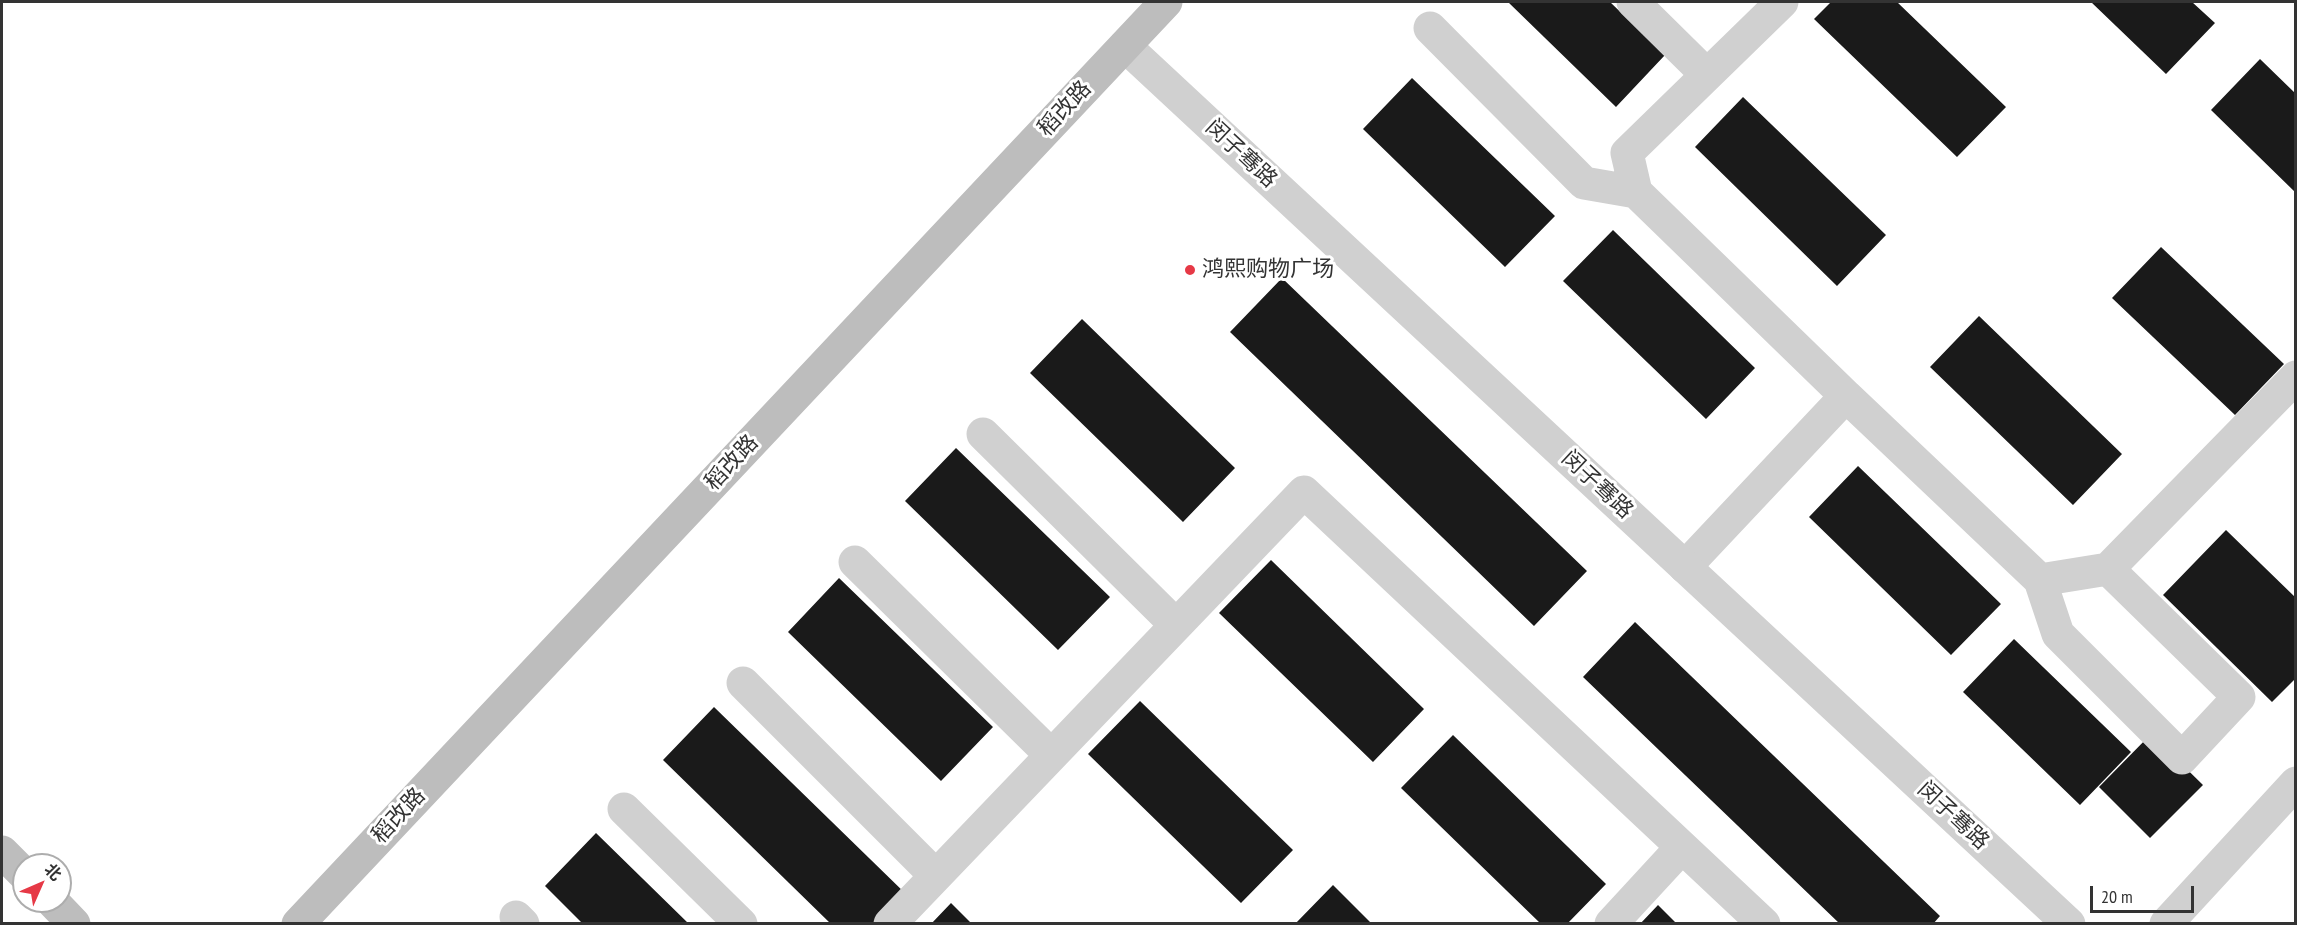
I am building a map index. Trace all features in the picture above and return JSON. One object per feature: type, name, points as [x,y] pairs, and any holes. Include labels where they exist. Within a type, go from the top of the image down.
[{"type":"main road","name":"稻改路","points":[[298,924],[1166,2]]},
{"type":"main road","points":[[64,913],[75,924]]},
{"type":"street","points":[[1633,2],[1707,75]]},
{"type":"street","points":[[1766,7],[1707,75],[1628,153],[1636,192],[2040,580],[2058,634],[2182,758],[2239,697],[2108,569]]},
{"type":"street","points":[[1430,28],[1584,183],[1636,192]]},
{"type":"street","name":"闵子骞路","points":[[1125,46],[2069,924]]},
{"type":"street","points":[[2040,580],[2108,569],[2295,377]]},
{"type":"street","points":[[1685,567],[1846,396]]},
{"type":"street","points":[[982,434],[1176,625]]},
{"type":"street","points":[[890,924],[1304,492],[1764,924]]},
{"type":"street","points":[[855,562],[1051,755]]},
{"type":"street","points":[[743,683],[936,876]]},
{"type":"street","points":[[2166,924],[2295,783]]},
{"type":"street","points":[[624,808],[741,924]]},
{"type":"street","points":[[1611,924],[1682,847]]},
{"type":"building","points":[[1508,2],[1610,2],[1665,55],[1616,107]]},
{"type":"building","points":[[1831,2],[1897,2],[2006,107],[1957,157],[1814,19]]},
{"type":"building","points":[[2091,2],[2192,2],[2215,23],[2166,74]]},
{"type":"building","points":[[2260,59],[2296,94],[2296,193],[2211,110]]},
{"type":"building","points":[[1412,78],[1555,216],[1505,267],[1363,129]]},
{"type":"building","points":[[1743,97],[1886,235],[1837,286],[1695,147]]},
{"type":"building","points":[[1613,230],[1755,368],[1706,419],[1563,281]]},
{"type":"building","points":[[2161,247],[2284,364],[2235,415],[2112,298]]},
{"type":"building","points":[[1282,278],[1587,571],[1534,626],[1230,332]]},
{"type":"building","points":[[1979,316],[2122,454],[2073,505],[1930,367]]},
{"type":"building","points":[[1082,319],[1235,468],[1183,522],[1030,373]]},
{"type":"building","points":[[956,448],[1110,597],[1058,650],[905,501]]},
{"type":"building","points":[[1858,466],[2001,604],[1951,655],[1809,517]]},
{"type":"building","points":[[2226,530],[2296,598],[2296,678],[2272,702],[2163,595]]},
{"type":"building","points":[[1271,560],[1424,709],[1373,762],[1219,613]]},
{"type":"building","points":[[839,578],[993,727],[941,781],[788,632]]},
{"type":"building","points":[[1635,622],[1940,916],[1933,924],[1840,924],[1583,677]]},
{"type":"building","points":[[2014,639],[2131,752],[2080,805],[1963,692]]},
{"type":"building","points":[[1140,701],[1293,850],[1241,903],[1088,754]]},
{"type":"building","points":[[714,707],[908,896],[881,924],[831,924],[663,760]]},
{"type":"building","points":[[2151,734],[2203,785],[2150,838],[2099,787]]},
{"type":"building","points":[[1453,735],[1606,884],[1567,924],[1541,924],[1401,788]]},
{"type":"building","points":[[596,833],[689,924],[583,924],[545,886]]},
{"type":"building","points":[[1333,885],[1372,924],[1295,924]]},
{"type":"building","points":[[951,903],[972,924],[931,924]]},
{"type":"building","points":[[1658,905],[1677,924],[1640,924]]},
{"type":"place","name":"鸿熙购物广场","points":[[1190,270]]}]
